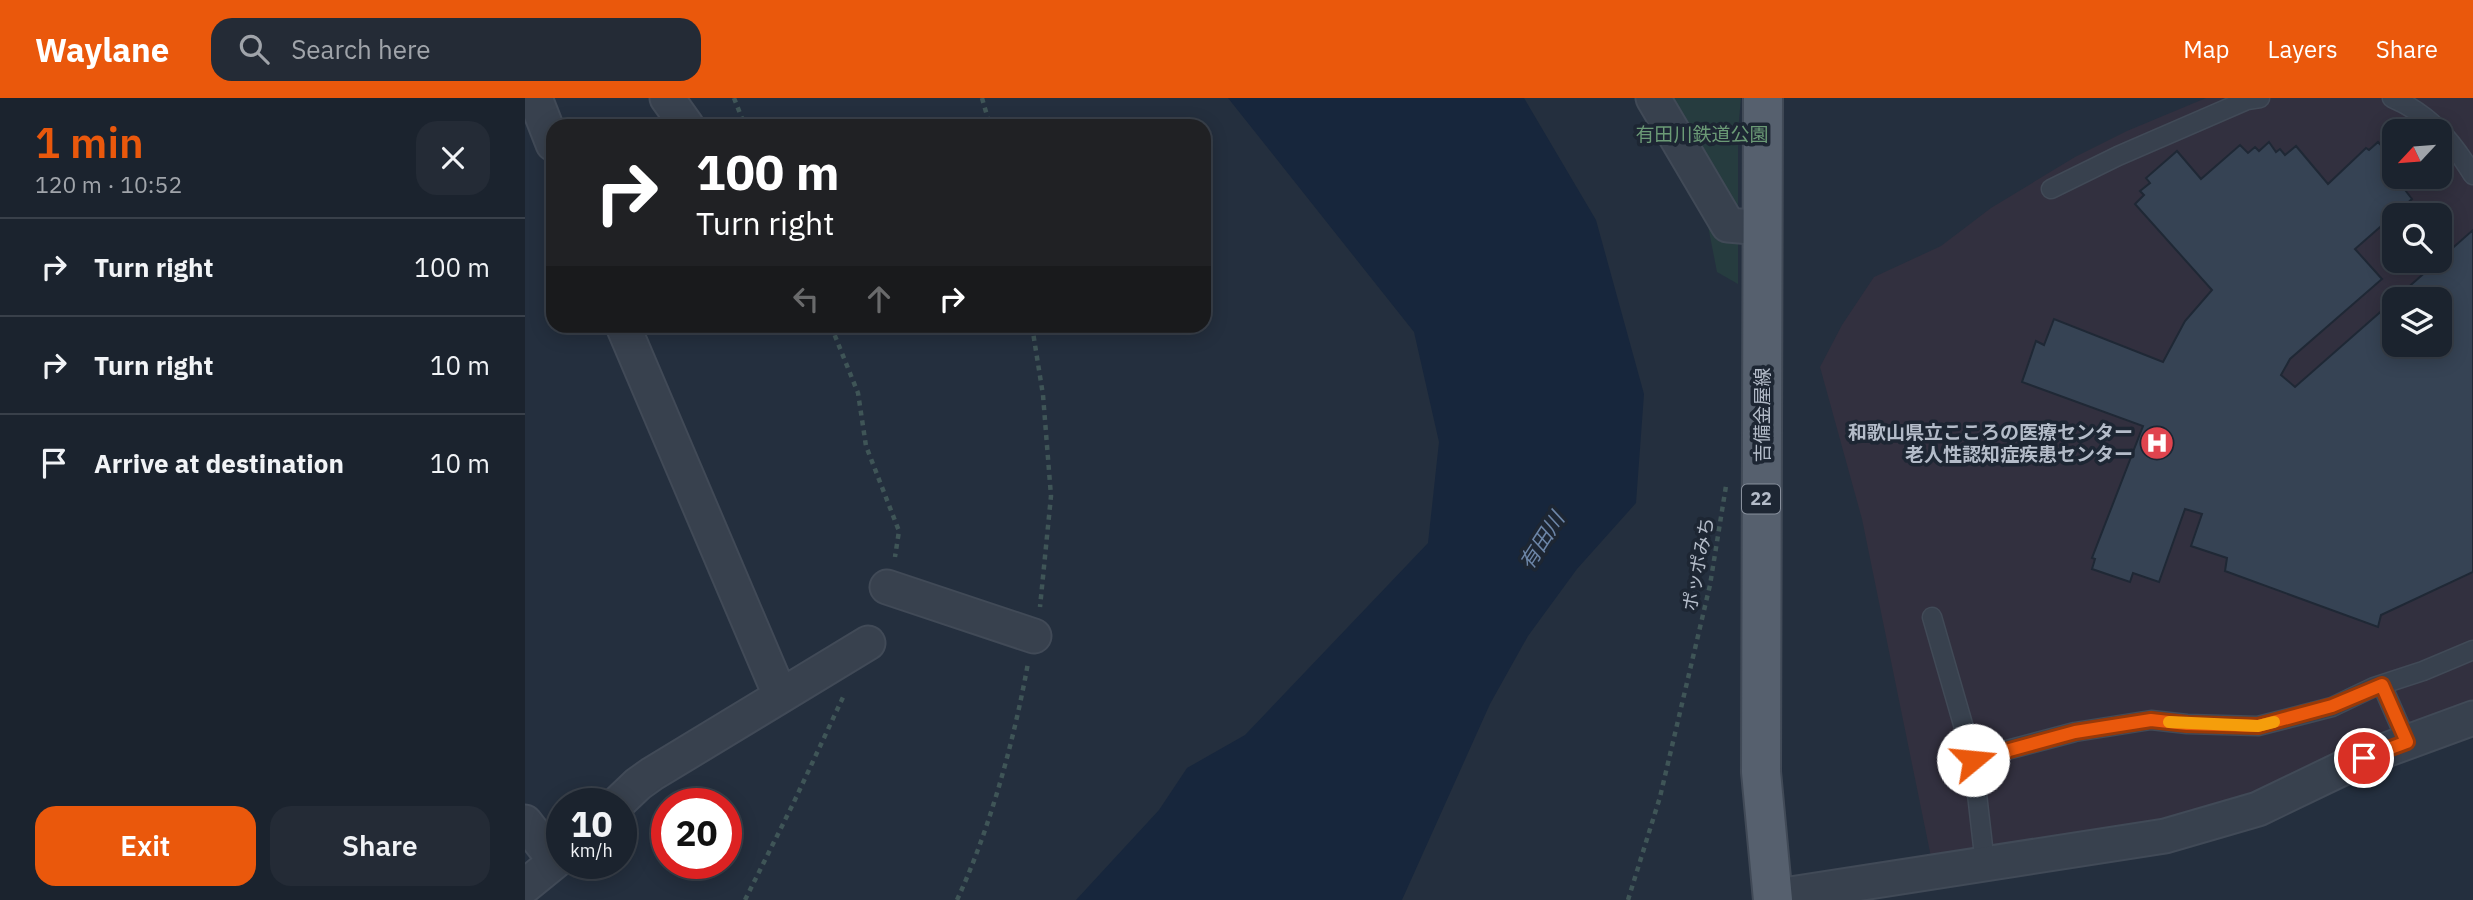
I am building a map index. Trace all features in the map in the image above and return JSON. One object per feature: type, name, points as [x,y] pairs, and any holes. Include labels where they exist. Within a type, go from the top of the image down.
[{"type":"main road","name":"吉備金屋線","points":[[1763,98],[1762,772],[1773,898]]},
{"type":"street","points":[[535,98],[546,126]]},
{"type":"street","points":[[667,98],[682,119]]},
{"type":"street","points":[[1653,98],[1728,225],[1763,228]]},
{"type":"street","points":[[626,333],[780,695]]},
{"type":"street","points":[[887,587],[1034,636]]},
{"type":"street","points":[[634,788],[652,774],[867,643]]},
{"type":"street","points":[[1773,898],[2165,836],[2258,809],[2364,758],[2473,718]]},
{"type":"street","points":[[525,822],[546,845]]},
{"type":"street","points":[[525,886],[546,868]]},
{"type":"lane","points":[[2051,189],[2118,156],[2247,100],[2260,98]]},
{"type":"lane","points":[[2392,98],[2410,106],[2433,122],[2457,148],[2473,175]]},
{"type":"lane","points":[[1932,617],[1973,760],[1985,864]]},
{"type":"lane","points":[[1973,760],[2075,732],[2151,720],[2258,726],[2332,706],[2473,650]]},
{"type":"lane","points":[[2382,685],[2407,742]]},
{"type":"path","points":[[734,98],[742,119]]},
{"type":"path","points":[[982,98],[988,119]]},
{"type":"path","points":[[834,333],[858,393],[866,446],[899,531],[887,587]]},
{"type":"path","points":[[957,900],[1006,761],[1023,693],[1043,580],[1051,496],[1043,394],[1033,333]]},
{"type":"path","name":"ポッポみち","points":[[1627,900],[1660,797],[1710,585],[1727,482]]},
{"type":"path","points":[[745,900],[845,693]]},
{"type":"shaded area","name":"和歌山県立こころの医療センター 老人性認知症疾患センター","points":[[2206,98],[2473,98],[2473,708],[2262,796],[2174,818],[1931,857],[1862,519],[1820,367],[1842,325],[1874,277],[1941,246],[1991,208],[2075,157],[2127,131]]},
{"type":"green space","name":"有田川鉄道公園","points":[[1643,98],[1741,98],[1738,132],[1738,284],[1717,272],[1708,226]]},
{"type":"water","name":"有田川","points":[[1228,98],[1524,98],[1596,220],[1644,394],[1636,503],[1577,569],[1528,636],[1490,704],[1402,900],[1076,900],[1159,810],[1187,768],[1245,735],[1428,543],[1439,442],[1414,332]]},
{"type":"building","points":[[2269,142],[2276,152],[2280,149],[2285,155],[2296,146],[2328,184],[2366,148],[2369,150],[2378,142],[2382,146],[2382,189],[2404,189],[2412,199],[2407,203],[2382,203],[2382,225],[2355,249],[2382,279],[2290,359],[2281,375],[2295,387],[2382,311],[2382,357],[2452,357],[2452,287],[2409,287],[2424,273],[2452,273],[2452,249],[2473,230],[2473,572],[2381,615],[2378,627],[2225,571],[2227,558],[2191,546],[2202,514],[2185,509],[2159,582],[2133,573],[2130,582],[2092,569],[2095,559],[2092,558],[2143,426],[2022,382],[2036,341],[2044,345],[2054,319],[2163,362],[2185,321],[2212,290],[2135,204],[2144,195],[2140,191],[2150,183],[2146,178],[2177,151],[2201,179],[2240,145],[2248,153],[2255,147],[2259,151]]},
{"type":"slow traffic","points":[[2169,722],[2258,726],[2274,722]]},
{"type":"place","name":"和歌山県立こころの医療センター 老人性認知症疾患センター","points":[[2157,443]]},
{"type":"route","points":[[1973,760],[2075,732],[2151,720],[2258,726],[2332,706],[2382,685],[2407,742],[2364,758]]}]
